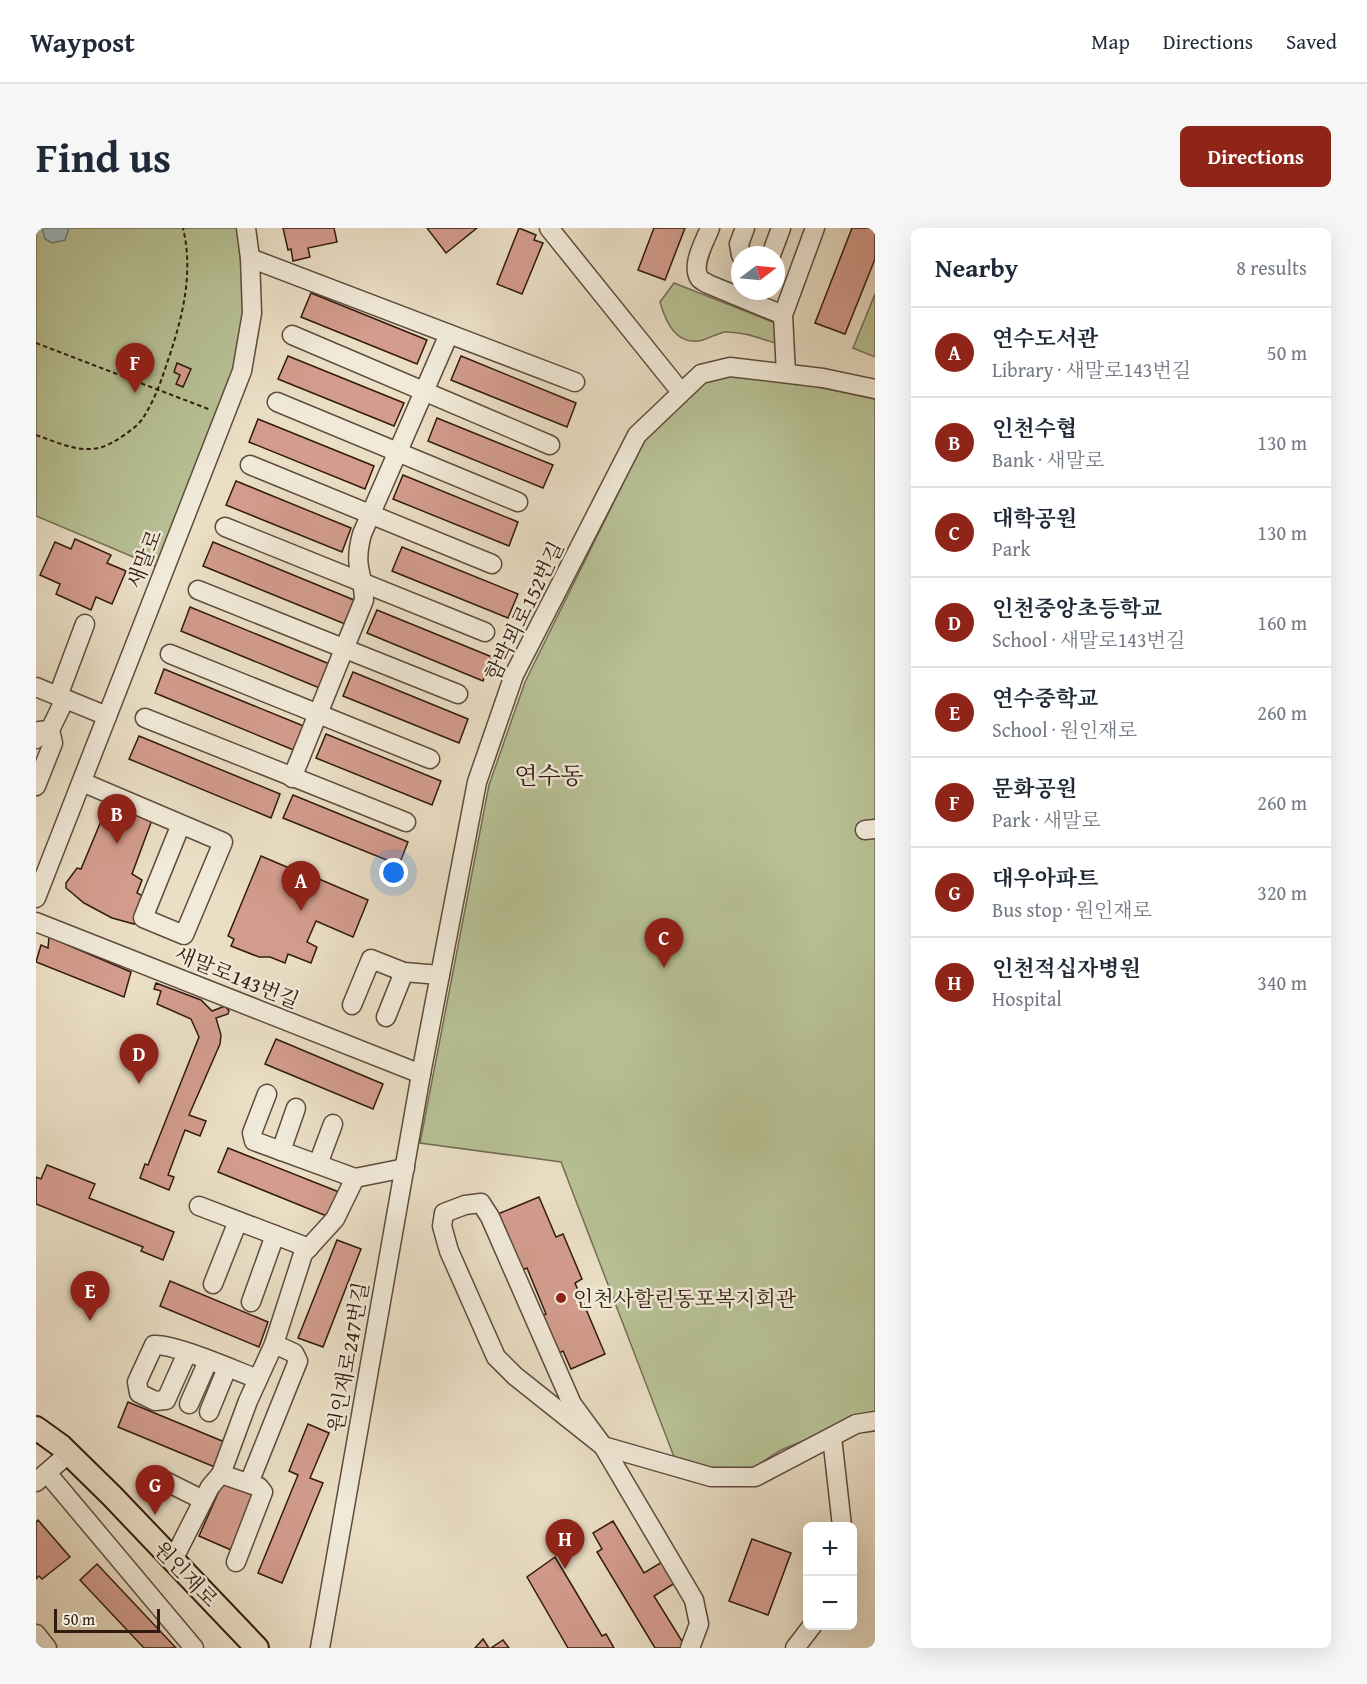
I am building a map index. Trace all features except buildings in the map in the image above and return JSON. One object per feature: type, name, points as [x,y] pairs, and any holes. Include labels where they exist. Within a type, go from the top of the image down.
[{"type":"main road","name":"원인재로","points":[[36,1428],[68,1454],[111,1496],[257,1648]]},
{"type":"street","name":"새말로","points":[[36,898],[242,371],[252,313],[250,258],[246,228]]},
{"type":"street","points":[[549,228],[681,392]]},
{"type":"street","points":[[710,228],[698,258],[696,269],[699,279],[731,290]]},
{"type":"street","points":[[739,246],[745,228]]},
{"type":"street","points":[[774,246],[781,228]]},
{"type":"street","points":[[786,373],[783,315],[815,228]]},
{"type":"street","points":[[250,258],[575,382]]},
{"type":"street","points":[[760,300],[783,315]]},
{"type":"street","points":[[292,778],[364,600],[364,584],[358,567],[358,552],[362,534],[449,334]]},
{"type":"street","points":[[292,335],[550,445]]},
{"type":"street","name":"함박뫼로152번길","points":[[421,1074],[477,782],[514,675],[637,435],[701,374],[730,367],[823,378],[875,389]]},
{"type":"street","points":[[277,402],[518,502]]},
{"type":"street","points":[[250,465],[492,564]]},
{"type":"street","points":[[225,527],[485,632]]},
{"type":"street","points":[[198,590],[458,694]]},
{"type":"street","points":[[36,786],[53,743],[40,733],[61,698],[85,624]]},
{"type":"street","points":[[170,654],[430,759]]},
{"type":"street","points":[[36,687],[107,716]]},
{"type":"street","points":[[145,717],[406,822]]},
{"type":"street","points":[[81,782],[181,824],[223,842],[184,935],[143,918],[181,824]]},
{"type":"street","name":"새말로143번길","points":[[36,922],[421,1074]]},
{"type":"street","points":[[352,1005],[371,959],[404,972],[440,975]]},
{"type":"street","points":[[386,1017],[404,972]]},
{"type":"street","name":"원인재로247번길","points":[[320,1648],[421,1074]]},
{"type":"street","points":[[267,1094],[252,1133],[254,1141],[355,1178],[405,1168]]},
{"type":"street","points":[[281,1151],[296,1108]]},
{"type":"street","points":[[318,1164],[333,1124]]},
{"type":"street","points":[[172,1560],[210,1487],[221,1474],[274,1344],[303,1254],[335,1219],[355,1178]]},
{"type":"street","points":[[690,1648],[699,1624],[694,1600],[603,1446],[573,1404],[490,1217],[481,1203],[465,1205],[444,1213],[442,1226],[449,1251],[496,1357],[515,1376],[603,1446],[711,1476],[755,1477],[856,1424],[875,1421]]},
{"type":"street","points":[[199,1206],[309,1248]]},
{"type":"street","points":[[213,1284],[238,1221]]},
{"type":"street","points":[[251,1302],[275,1235]]},
{"type":"street","points":[[249,1483],[298,1361],[294,1353],[274,1344]]},
{"type":"street","points":[[187,1353],[258,1379]]},
{"type":"street","points":[[189,1404],[208,1361]]},
{"type":"street","points":[[209,1412],[227,1368]]},
{"type":"street","points":[[832,1437],[841,1522]]},
{"type":"street","points":[[68,1454],[41,1478],[194,1648]]},
{"type":"street","points":[[221,1474],[259,1487],[263,1492],[236,1562]]},
{"type":"street","points":[[159,1478],[203,1500]]},
{"type":"street","points":[[795,1648],[809,1630]]},
{"type":"street","points":[[36,1634],[47,1648]]},
{"type":"path","points":[[36,435],[81,450],[102,447],[119,438],[142,420],[158,391],[181,321],[187,278],[186,242],[183,228]]},
{"type":"path","points":[[36,343],[225,415]]},
{"type":"green space","points":[[36,228],[246,228],[242,371],[164,570],[36,516]]},
{"type":"green space","points":[[674,283],[783,326],[784,346],[733,332],[694,341],[680,337],[669,325],[660,302]]},
{"type":"green space","points":[[875,294],[875,357],[853,348]]},
{"type":"green space","points":[[732,375],[785,380],[875,399],[875,1418],[852,1421],[781,1450],[751,1469],[710,1472],[676,1462],[561,1162],[420,1143],[489,785],[525,682],[644,441],[704,383]]},
{"type":"water","points":[[42,228],[69,228],[65,240],[52,243],[45,239]]},
{"type":"place","name":"문화공원","points":[[135,393]]},
{"type":"place","name":"인천수협","points":[[117,844]]},
{"type":"place","name":"연수도서관","points":[[301,911]]},
{"type":"place","name":"대학공원","points":[[664,968]]},
{"type":"place","name":"인천중앙초등학교","points":[[139,1084]]},
{"type":"place","name":"인천사할린동포복지회관","points":[[561,1298]]},
{"type":"place","name":"연수중학교","points":[[90,1321]]},
{"type":"place","name":"대우아파트","points":[[155,1515]]},
{"type":"place","name":"인천적십자병원","points":[[565,1569]]},
{"type":"district","name":"연수동","points":[[549,775]]}]
